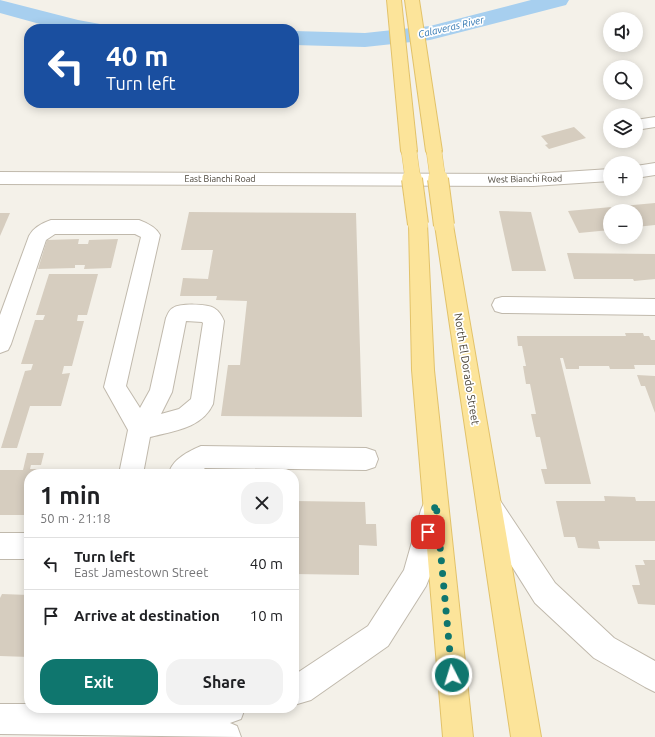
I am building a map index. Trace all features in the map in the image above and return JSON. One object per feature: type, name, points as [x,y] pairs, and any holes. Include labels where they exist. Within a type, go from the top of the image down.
[{"type":"main road","points":[[394,0],[407,133],[418,224],[423,370],[458,737]]},
{"type":"main road","name":"North El Dorado Street","points":[[412,0],[444,225],[526,737]]},
{"type":"street","points":[[643,124],[655,122]]},
{"type":"street","points":[[643,171],[655,169]]},
{"type":"street","name":"West Bianchi Road","points":[[439,180],[533,180],[603,175]]},
{"type":"street","name":"East Bianchi Road","points":[[0,178],[439,180]]},
{"type":"street","points":[[0,344],[38,236],[51,227],[139,227],[151,235],[115,387],[140,429]]},
{"type":"street","points":[[502,304],[655,307]]},
{"type":"street","points":[[131,469],[140,429],[161,392],[176,318],[181,313],[207,314],[214,321],[202,404],[185,418],[140,429]]},
{"type":"street","points":[[185,469],[202,457],[267,466],[366,459]]},
{"type":"street","points":[[299,689],[378,636],[416,576],[436,503]]},
{"type":"street","points":[[489,506],[545,592],[604,648],[655,677]]},
{"type":"street","points":[[0,546],[24,546]]},
{"type":"street","points":[[181,722],[212,713]]},
{"type":"street","points":[[0,719],[81,714],[181,722],[226,737]]},
{"type":"building","points":[[574,127],[586,138],[549,149],[545,145],[548,144],[541,136]]},
{"type":"building","points":[[655,203],[655,225],[643,226],[643,204]]},
{"type":"building","points":[[603,208],[603,231],[579,233],[568,211]]},
{"type":"building","points":[[499,211],[531,212],[546,271],[512,271]]},
{"type":"building","points":[[189,212],[356,213],[362,417],[221,416],[228,365],[240,365],[247,301],[216,300],[217,296],[180,296],[183,278],[208,279],[213,250],[181,250]]},
{"type":"building","points":[[0,213],[10,213],[0,236]]},
{"type":"building","points":[[79,239],[78,244],[88,244],[89,240],[118,239],[111,268],[84,269],[85,265],[75,265],[75,268],[38,269],[47,240]]},
{"type":"building","points":[[567,253],[655,254],[655,279],[634,281],[633,279],[574,279]]},
{"type":"building","points":[[49,274],[98,274],[87,315],[78,315],[77,321],[84,321],[72,366],[64,366],[62,374],[70,373],[61,406],[30,406],[17,448],[1,448],[25,371],[31,370],[33,364],[21,364],[35,320],[43,320],[45,315],[36,315]]},
{"type":"building","points":[[625,333],[643,333],[644,336],[649,336],[651,340],[655,340],[655,365],[634,365],[635,369],[610,369],[609,366],[579,366],[579,369],[566,369],[563,358],[560,358],[591,484],[545,484],[541,469],[547,469],[540,437],[536,437],[531,414],[536,414],[530,384],[526,384],[523,366],[526,366],[522,346],[518,346],[517,336],[626,336]]},
{"type":"building","points":[[637,375],[655,376],[655,413],[645,386],[641,386]]},
{"type":"building","points":[[27,453],[44,453],[41,465],[31,465],[30,469],[24,469],[24,515],[0,515],[0,470],[23,470]]},
{"type":"building","points":[[604,496],[635,497],[636,501],[655,501],[655,541],[598,541],[600,549],[578,548],[575,537],[564,537],[556,501],[605,501]]},
{"type":"building","points":[[299,501],[365,502],[366,524],[376,524],[377,546],[359,545],[359,575],[299,574]]},
{"type":"building","points":[[643,560],[655,560],[655,605],[638,604],[632,585],[640,585],[635,565],[645,565]]},
{"type":"building","points":[[2,594],[24,595],[24,657],[0,656],[0,598]]},
{"type":"waterway","name":"Calaveras River","points":[[299,38],[365,40],[430,33],[558,0]]},
{"type":"waterway","name":"Calaveras River","points":[[0,6],[66,24]]},
{"type":"route","points":[[428,532],[436,503],[452,675]]}]
